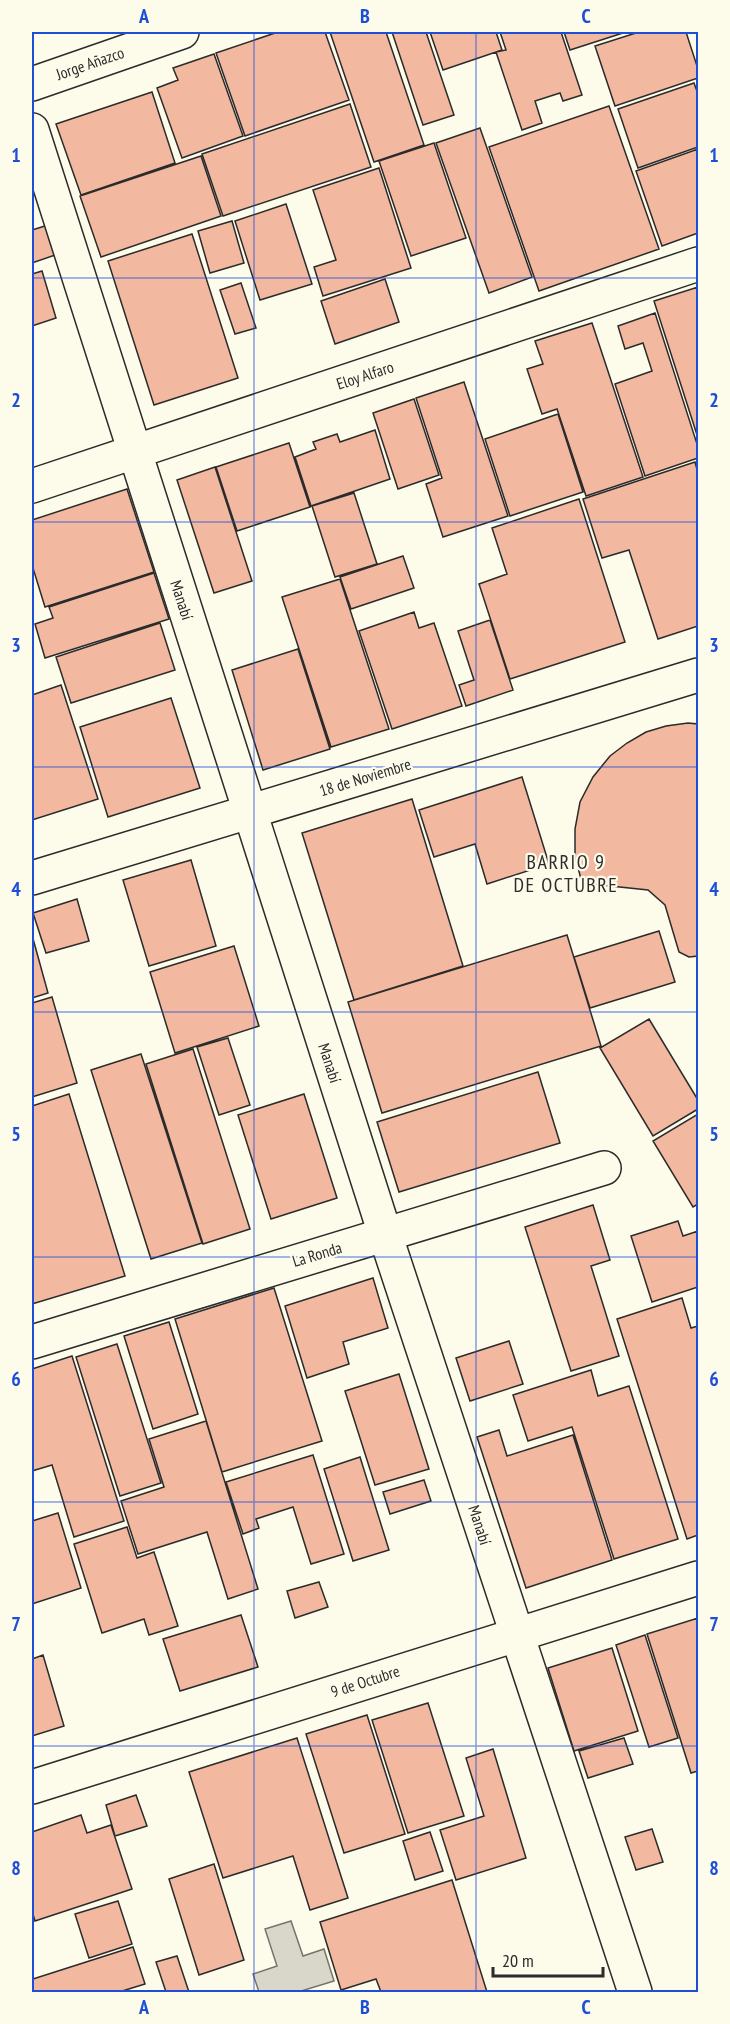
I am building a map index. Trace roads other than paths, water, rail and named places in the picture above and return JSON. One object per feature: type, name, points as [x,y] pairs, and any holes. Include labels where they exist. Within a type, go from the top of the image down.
[{"type":"street","name":"Jorge Añazco","points":[[32,84],[182,32]]},
{"type":"street","name":"Manabí","points":[[32,130],[385,1234],[635,1992]]},
{"type":"street","name":"Eloy Alfaro","points":[[32,486],[699,264]]},
{"type":"street","name":"18 de Noviembre","points":[[32,878],[699,675]]},
{"type":"street","name":"La Ronda","points":[[32,1342],[604,1168]]},
{"type":"street","name":"9 de Octubre","points":[[32,1787],[699,1578]]},
{"type":"district","name":"BARRIO 9 DE OCTUBRE","points":[[566,874]]}]
